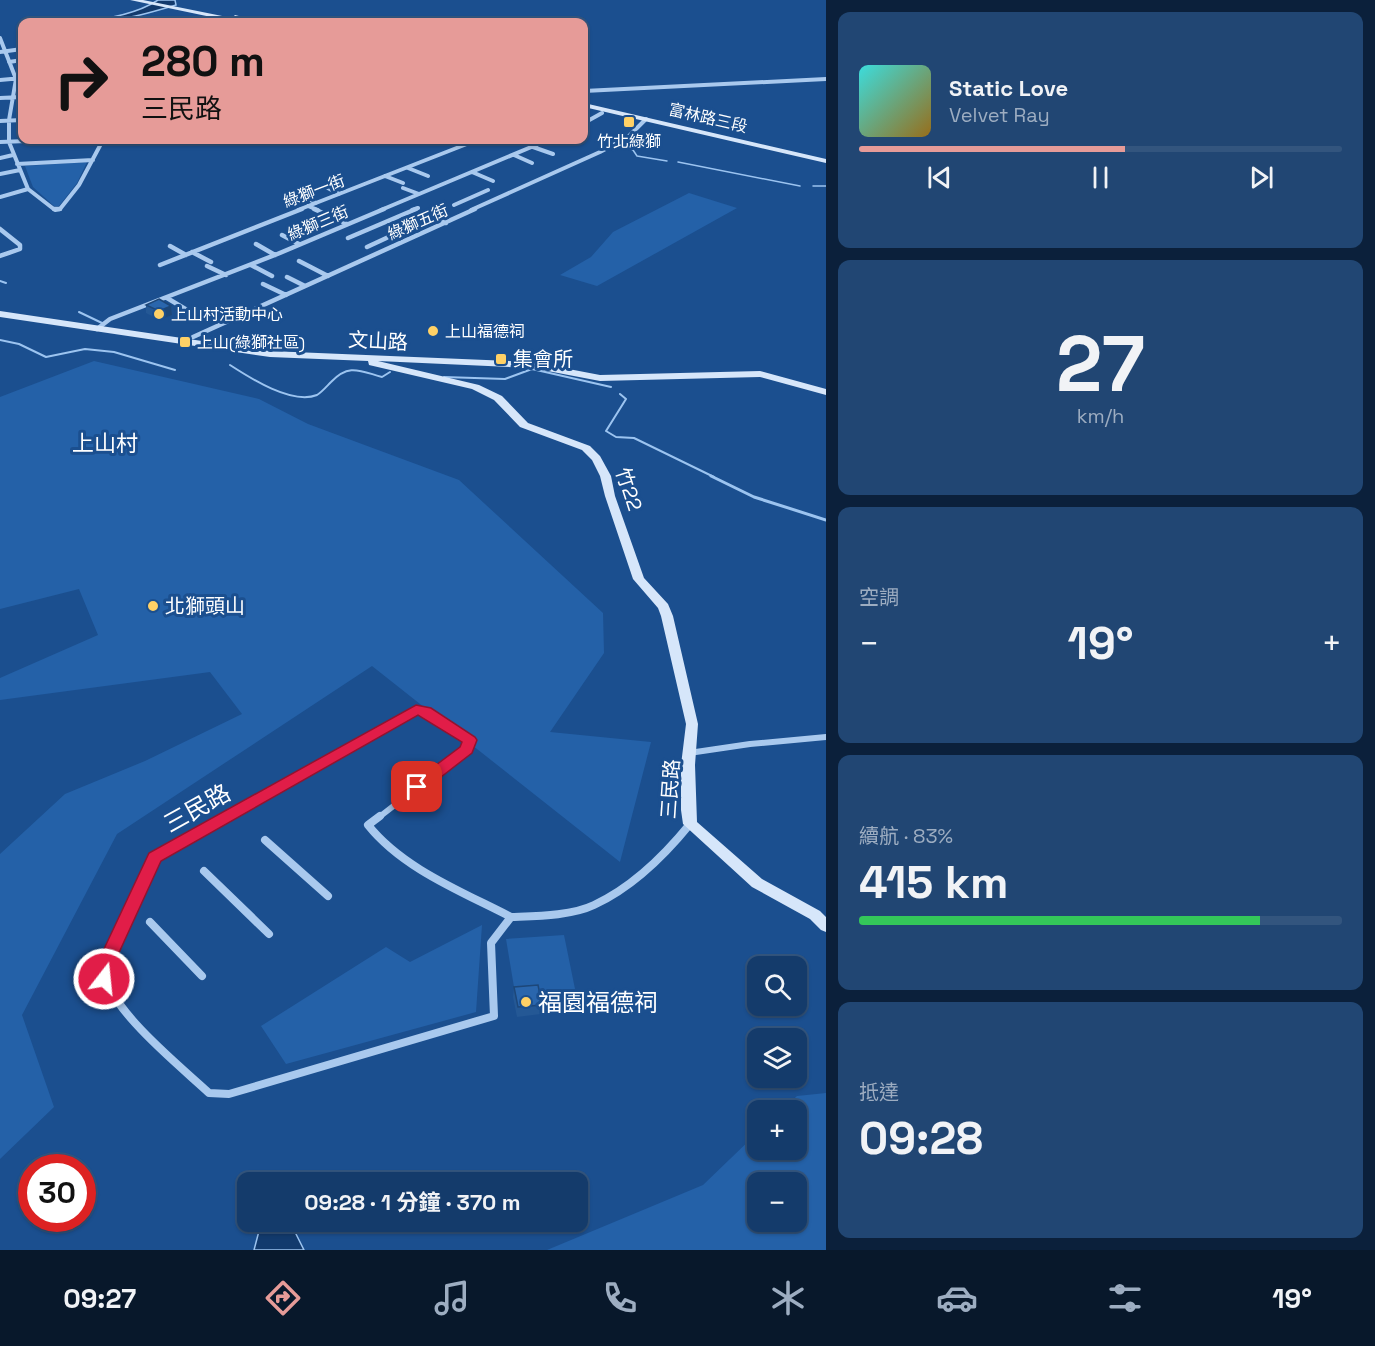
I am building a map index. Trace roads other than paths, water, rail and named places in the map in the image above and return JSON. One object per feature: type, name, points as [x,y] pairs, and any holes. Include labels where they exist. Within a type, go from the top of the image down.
[{"type":"main road","points":[[133,0],[236,18]]},
{"type":"main road","points":[[207,13],[227,18]]},
{"type":"main road","name":"富林路三段","points":[[588,108],[645,121]]},
{"type":"main road","name":"富林路三段","points":[[588,108],[826,163]]},
{"type":"main road","name":"文山路","points":[[0,314],[243,352],[532,365],[600,378],[760,375],[780,378],[826,392]]},
{"type":"main road","name":"竹22","points":[[351,357],[475,387],[498,398],[524,425],[586,448],[593,453],[608,482],[620,526],[639,579],[664,607],[667,616],[692,724],[689,753]]},
{"type":"main road","name":"三民路","points":[[689,753],[688,810],[690,824]]},
{"type":"main road","points":[[690,824],[757,883],[815,915],[826,926]]},
{"type":"street","points":[[0,38],[16,79],[9,120],[9,142],[28,189],[54,210],[63,206],[80,185],[102,144]]},
{"type":"street","points":[[0,52],[18,50]]},
{"type":"street","points":[[9,62],[18,61]]},
{"type":"street","points":[[0,80],[16,79]]},
{"type":"street","points":[[588,91],[826,79]]},
{"type":"street","points":[[0,98],[18,97]]},
{"type":"street","points":[[588,121],[603,113]]},
{"type":"street","points":[[0,121],[18,120]]},
{"type":"street","name":"綠獅五街","points":[[193,337],[600,152],[628,137],[645,121]]},
{"type":"street","points":[[0,142],[18,142]]},
{"type":"street","name":"綠獅一街","points":[[160,265],[467,144]]},
{"type":"street","name":"綠獅三街","points":[[97,329],[110,320],[275,255],[539,144]]},
{"type":"street","points":[[533,147],[553,154]]},
{"type":"street","points":[[0,158],[13,155]]},
{"type":"street","points":[[513,155],[532,163]]},
{"type":"street","points":[[17,164],[93,160]]},
{"type":"street","points":[[407,167],[428,176]]},
{"type":"street","points":[[0,174],[20,170]]},
{"type":"street","points":[[472,172],[493,181]]},
{"type":"street","points":[[385,176],[419,194]]},
{"type":"street","points":[[326,187],[339,194]]},
{"type":"street","points":[[0,197],[28,189]]},
{"type":"street","points":[[454,205],[488,190]]},
{"type":"street","points":[[301,195],[316,203]]},
{"type":"street","points":[[308,206],[347,224]]},
{"type":"street","points":[[348,238],[418,208]]},
{"type":"street","points":[[428,214],[446,223]]},
{"type":"street","points":[[0,229],[20,245],[20,249],[0,256]]},
{"type":"street","points":[[367,247],[395,234]]},
{"type":"street","points":[[282,235],[299,244]]},
{"type":"street","points":[[256,244],[275,255]]},
{"type":"street","points":[[170,246],[186,255]]},
{"type":"street","points":[[192,252],[226,275]]},
{"type":"street","points":[[299,261],[328,276]]},
{"type":"street","points":[[250,265],[272,276]]},
{"type":"street","points":[[287,277],[305,286]]},
{"type":"street","points":[[263,284],[286,295]]},
{"type":"street","points":[[166,298],[187,310]]},
{"type":"street","name":"三民路","points":[[511,917],[491,943],[494,1016],[229,1094],[209,1093],[132,1021],[104,979],[103,968],[155,857],[416,710],[426,711],[470,740],[467,749],[368,825],[374,836],[398,854],[511,917],[547,916],[594,906],[640,876],[668,851],[690,824]]},
{"type":"street","name":"三民路","points":[[689,753],[750,744],[826,737]]},
{"type":"street","points":[[265,840],[327,896]]},
{"type":"street","points":[[204,871],[269,933]]},
{"type":"street","points":[[150,922],[202,976]]},
{"type":"waterway","points":[[621,145],[633,150],[637,156],[667,161]]},
{"type":"waterway","points":[[678,162],[800,186]]},
{"type":"waterway","points":[[813,186],[826,186]]},
{"type":"waterway","points":[[0,281],[6,283]]},
{"type":"waterway","points":[[79,312],[102,323]]},
{"type":"waterway","points":[[0,340],[19,344],[46,357],[85,349],[114,352],[175,370]]},
{"type":"waterway","points":[[230,365],[272,389],[307,397],[317,395],[337,376],[349,370],[382,377],[390,372]]},
{"type":"waterway","points":[[444,377],[505,379],[532,369],[611,387]]},
{"type":"waterway","points":[[620,394],[626,399],[606,431],[616,437],[634,438],[714,477]]},
{"type":"waterway","points":[[711,476],[754,497],[826,520]]},
{"type":"place","name":"竹北綠獅","points":[[629,122]]},
{"type":"place","name":"上山村活動中心","points":[[159,314]]},
{"type":"place","name":"上山福德祠","points":[[433,331]]},
{"type":"place","name":"上山(綠獅社區)","points":[[185,342]]},
{"type":"place","name":"集會所","points":[[501,359]]},
{"type":"place","name":"北獅頭山","points":[[153,606]]},
{"type":"place","name":"福園福德祠","points":[[526,1002]]},
{"type":"district","name":"上山村","points":[[105,443]]}]
